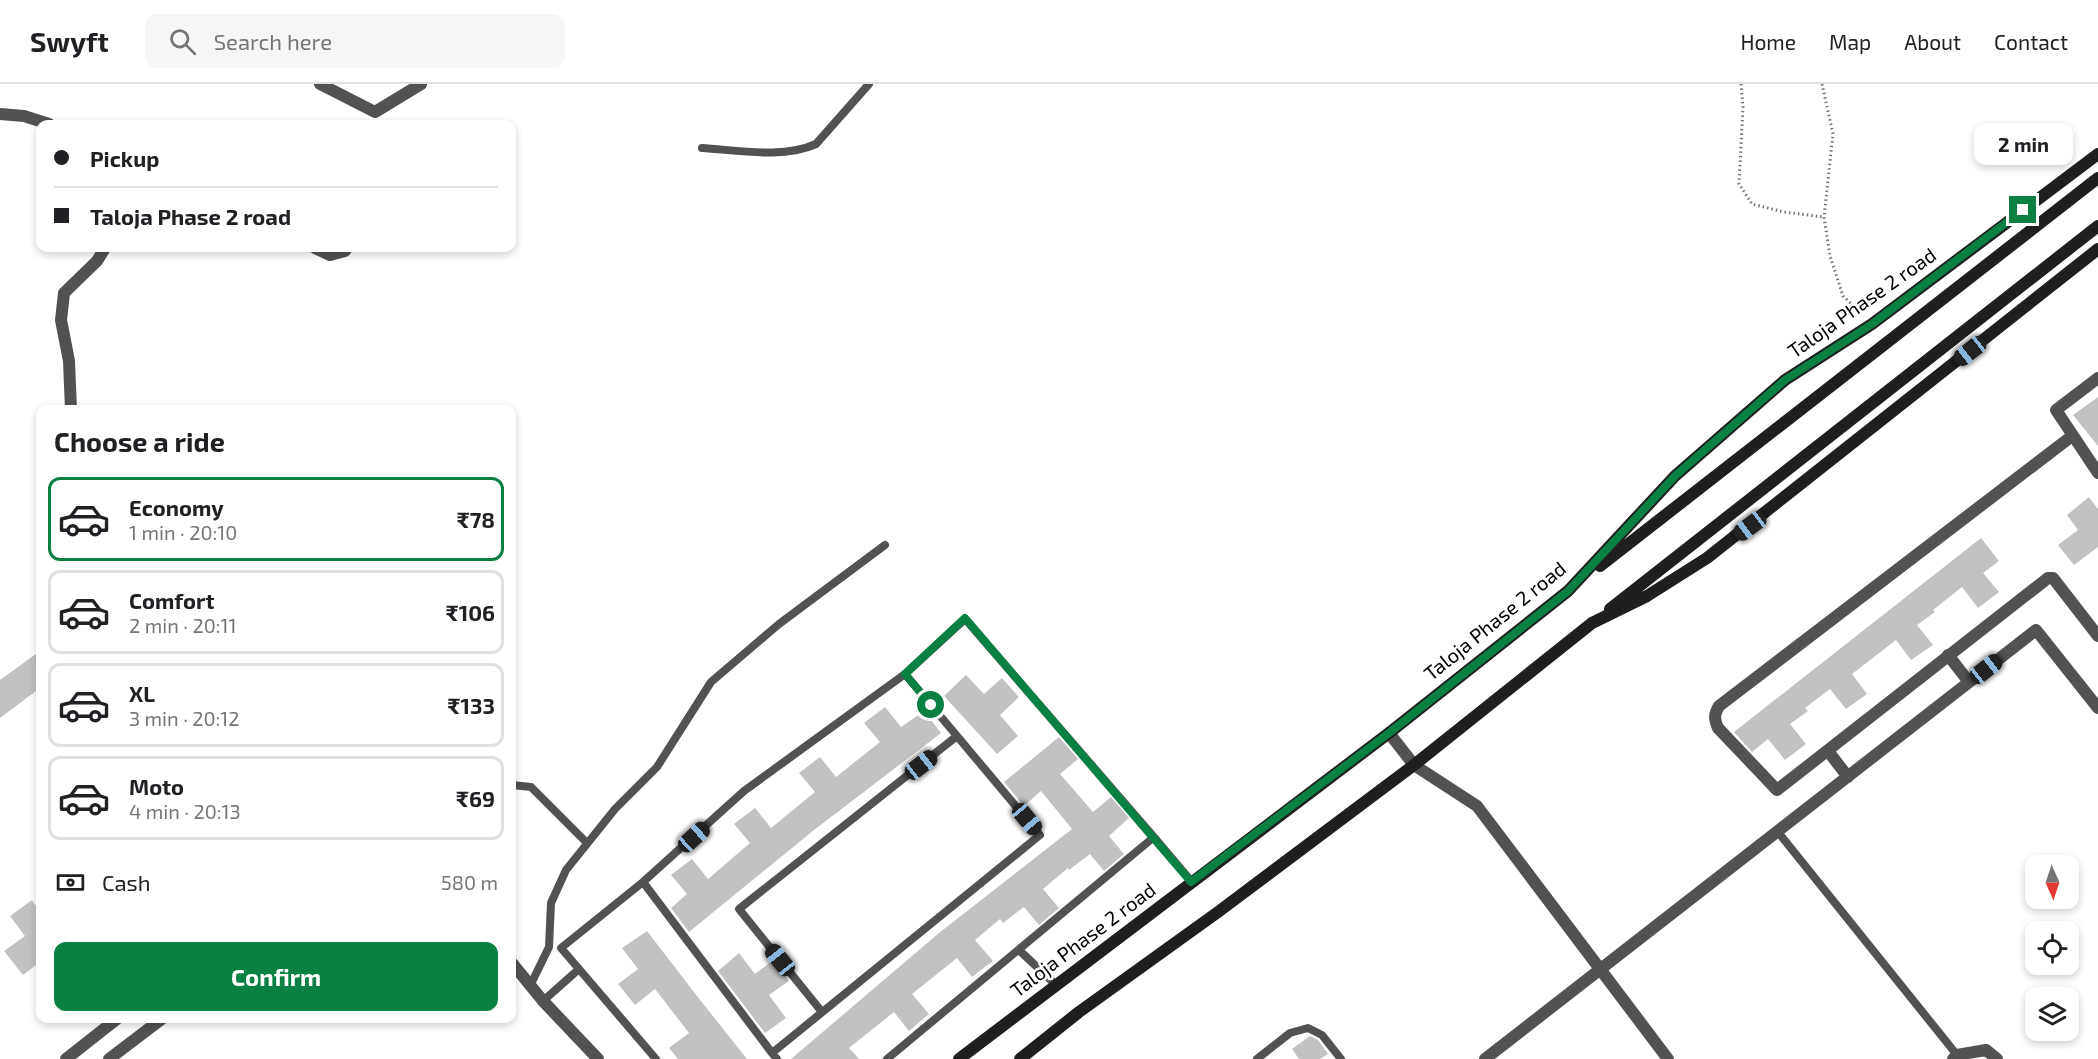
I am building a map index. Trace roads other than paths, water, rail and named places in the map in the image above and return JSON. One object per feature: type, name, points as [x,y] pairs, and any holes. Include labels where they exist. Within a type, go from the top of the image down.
[{"type":"street","points":[[320,84],[375,118],[421,84]]},
{"type":"street","points":[[0,114],[24,116],[36,120]]},
{"type":"street","name":"Taloja Phase 2 road","points":[[959,1059],[1389,733],[1568,591],[1675,476],[1785,380],[1872,324],[2098,154]]},
{"type":"street","points":[[1568,591],[2098,178]]},
{"type":"street","points":[[1020,1059],[1079,1012],[1414,765],[1592,622],[2098,226]]},
{"type":"street","points":[[1592,622],[1647,596],[1707,558],[2098,249]]},
{"type":"street","points":[[71,405],[69,361],[61,320],[64,293],[98,261],[103,252]]},
{"type":"street","points":[[324,252],[330,255],[341,252]]},
{"type":"street","points":[[2098,378],[2056,408],[2098,473]]},
{"type":"street","points":[[2073,436],[1719,706],[1714,714],[1718,728],[1774,790],[1779,789],[2050,577],[2098,636]]},
{"type":"street","points":[[1485,1059],[2036,630],[2098,708]]},
{"type":"street","points":[[1948,655],[1969,682]]},
{"type":"street","points":[[1389,733],[1414,765],[1477,806],[1668,1059]]},
{"type":"street","points":[[1828,751],[1848,777]]},
{"type":"street","points":[[516,968],[543,1001],[598,1059]]},
{"type":"street","points":[[66,1059],[112,1023]]},
{"type":"street","points":[[108,1059],[156,1023]]},
{"type":"street","points":[[1955,1057],[1986,1050],[1998,1059]]},
{"type":"lane","points":[[702,148],[780,151],[804,149],[816,144],[869,84]]},
{"type":"lane","points":[[530,986],[549,947],[551,903],[566,870],[615,809],[657,767],[685,728],[711,682],[779,624],[885,545]]},
{"type":"lane","points":[[656,1059],[561,948],[643,882],[744,791],[905,674],[965,618],[1191,882]]},
{"type":"lane","points":[[643,882],[774,1056],[822,1012],[1040,835],[905,674]]},
{"type":"lane","points":[[822,1012],[739,909],[957,736]]},
{"type":"lane","points":[[516,785],[531,787],[587,843]]},
{"type":"lane","points":[[1778,832],[1955,1057]]},
{"type":"lane","points":[[887,1059],[1154,837]]},
{"type":"lane","points":[[1019,950],[1055,984]]},
{"type":"lane","points":[[543,1001],[579,969]]},
{"type":"lane","points":[[1257,1059],[1290,1033],[1308,1028],[1322,1035],[1341,1059]]}]
